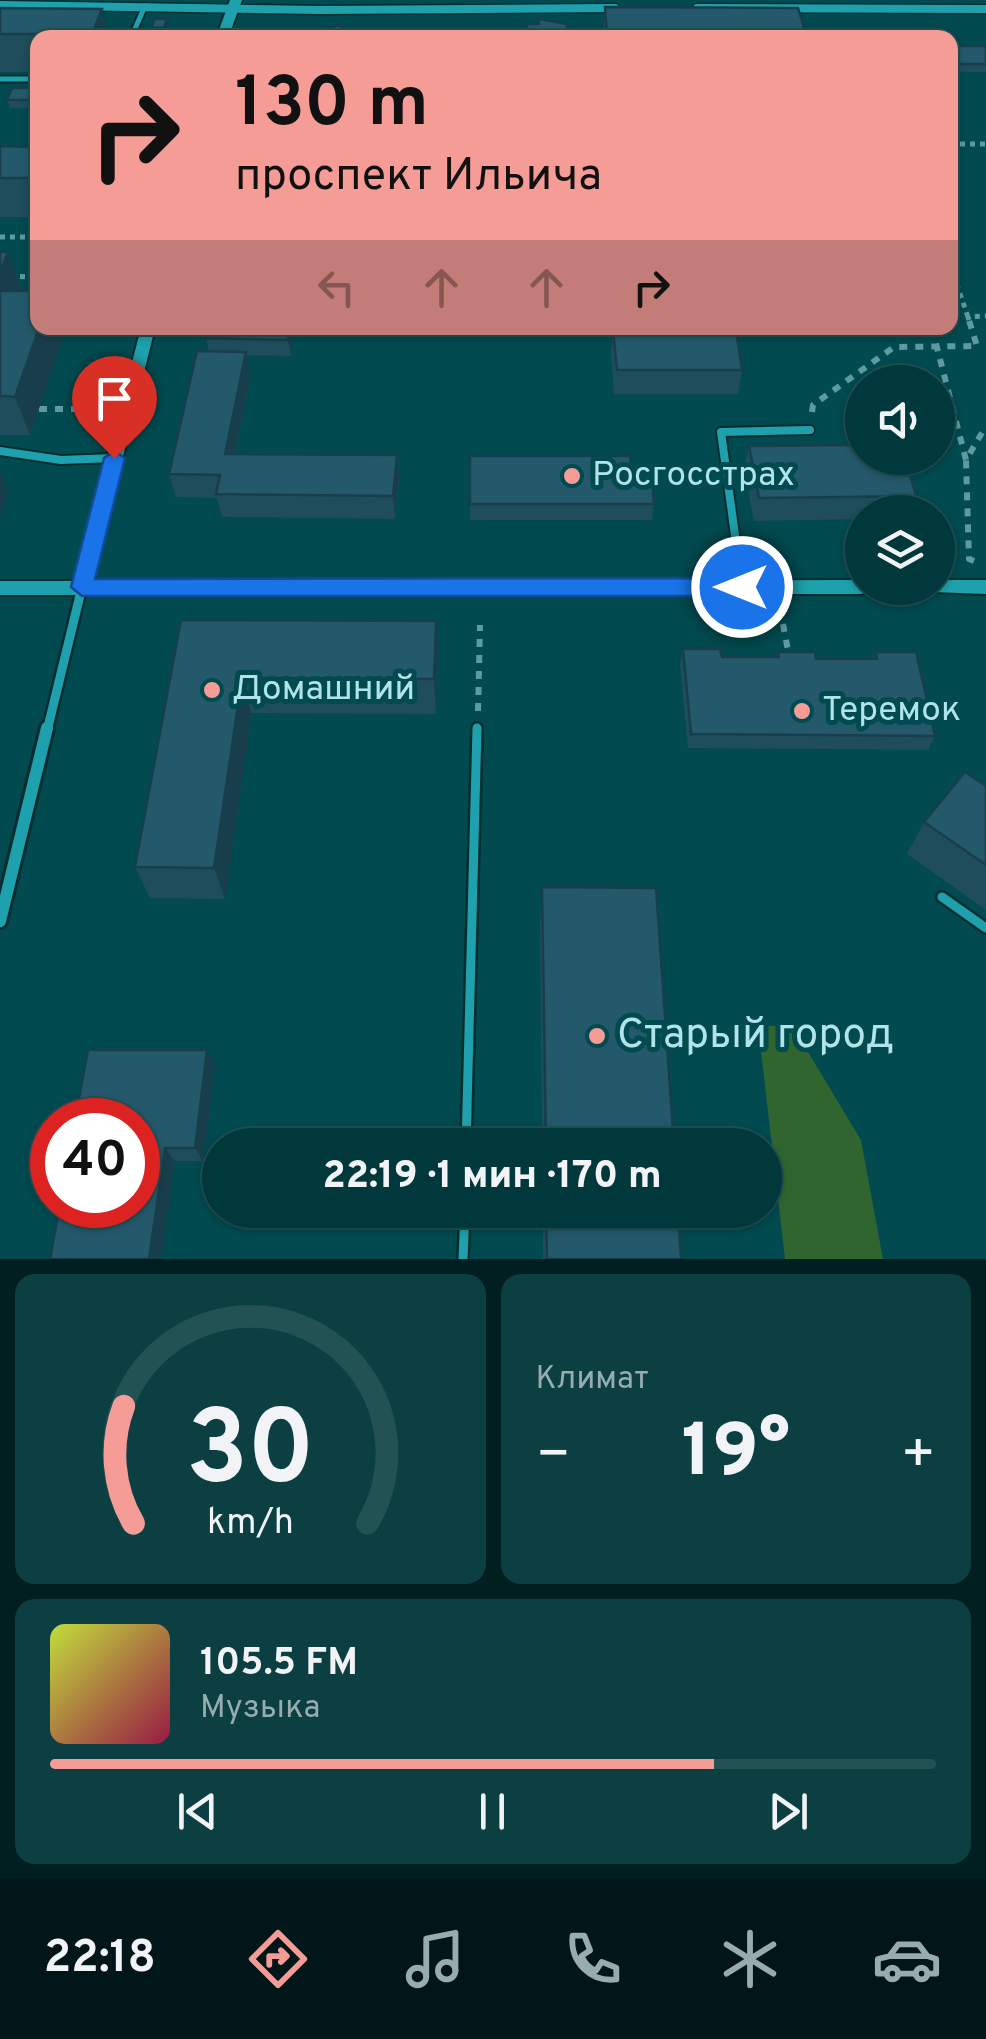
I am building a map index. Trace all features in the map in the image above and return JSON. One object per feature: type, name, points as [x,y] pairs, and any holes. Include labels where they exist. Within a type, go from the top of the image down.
[{"type":"street","points":[[693,8],[896,3],[986,9]]},
{"type":"street","points":[[0,4],[635,8]]},
{"type":"street","points":[[225,30],[234,4]]},
{"type":"street","points":[[0,921],[146,335]]},
{"type":"street","points":[[0,588],[845,587]]},
{"type":"street","points":[[955,587],[986,587]]},
{"type":"lane","points":[[461,9],[468,0]]},
{"type":"lane","points":[[134,30],[145,6]]},
{"type":"lane","points":[[0,78],[30,79]]},
{"type":"lane","points":[[742,587],[720,432],[810,430]]},
{"type":"lane","points":[[0,450],[61,460],[114,458]]},
{"type":"lane","points":[[466,1128],[478,727]]},
{"type":"lane","points":[[942,897],[986,928]]},
{"type":"lane","points":[[464,1259],[465,1228]]},
{"type":"path","points":[[958,144],[986,144]]},
{"type":"path","points":[[0,237],[30,237]]},
{"type":"path","points":[[0,276],[30,277]]},
{"type":"path","points":[[810,430],[813,405],[894,347],[977,346],[958,288]]},
{"type":"path","points":[[968,317],[986,316]]},
{"type":"path","points":[[934,335],[966,460],[969,559],[986,567]]},
{"type":"path","points":[[38,410],[78,410]]},
{"type":"path","points":[[966,460],[986,426]]},
{"type":"path","points":[[783,624],[792,667]]},
{"type":"path","points":[[478,727],[480,625]]},
{"type":"green space","points":[[758,1025],[793,1027],[861,1140],[883,1259],[785,1259],[782,1128],[770,1128]]},
{"type":"building","points":[[605,7],[798,8],[805,30],[607,30]]},
{"type":"building","points":[[0,8],[102,9],[94,30],[0,34]]},
{"type":"building","points":[[154,19],[167,19],[164,28],[152,28]]},
{"type":"building","points":[[539,19],[567,24],[567,30],[527,30],[527,24],[539,24]]},
{"type":"building","points":[[958,46],[986,46],[986,64],[958,64]]},
{"type":"building","points":[[12,88],[30,88],[30,100],[7,100]]},
{"type":"building","points":[[0,146],[30,147],[30,178],[0,178]]},
{"type":"building","points":[[0,252],[8,252],[0,272]]},
{"type":"building","points":[[0,291],[30,291],[30,335],[37,335],[15,397],[0,396]]},
{"type":"building","points":[[207,335],[289,335],[288,340],[206,338]]},
{"type":"building","points":[[614,335],[737,335],[742,370],[617,370]]},
{"type":"building","points":[[197,351],[246,352],[225,454],[397,455],[393,496],[216,494],[220,475],[169,474]]},
{"type":"building","points":[[845,445],[845,475],[910,475],[916,495],[759,498],[749,446]]},
{"type":"building","points":[[470,456],[630,456],[632,478],[652,478],[654,504],[470,504]]},
{"type":"building","points":[[181,620],[436,621],[434,679],[242,678],[214,868],[135,867]]},
{"type":"building","name":"Теремок","points":[[683,649],[720,649],[722,657],[779,657],[778,652],[815,652],[816,659],[877,659],[876,652],[916,652],[935,736],[691,734]]},
{"type":"building","points":[[965,772],[986,786],[986,865],[924,822]]},
{"type":"building","name":"Старый город","points":[[542,887],[656,888],[673,1128],[546,1128]]},
{"type":"building","points":[[88,1050],[207,1050],[195,1148],[165,1148],[160,1183],[160,1098],[79,1098]]},
{"type":"building","points":[[56,1228],[153,1228],[149,1259],[50,1259]]},
{"type":"building","points":[[546,1228],[679,1228],[681,1259],[547,1259]]},
{"type":"place","name":"Росгосстрах","points":[[572,476]]},
{"type":"place","name":"Домашний","points":[[212,690]]},
{"type":"place","name":"Теремок","points":[[802,711]]},
{"type":"place","name":"Старый город","points":[[597,1036]]},
{"type":"route","points":[[114,458],[82,587],[742,587]]}]
